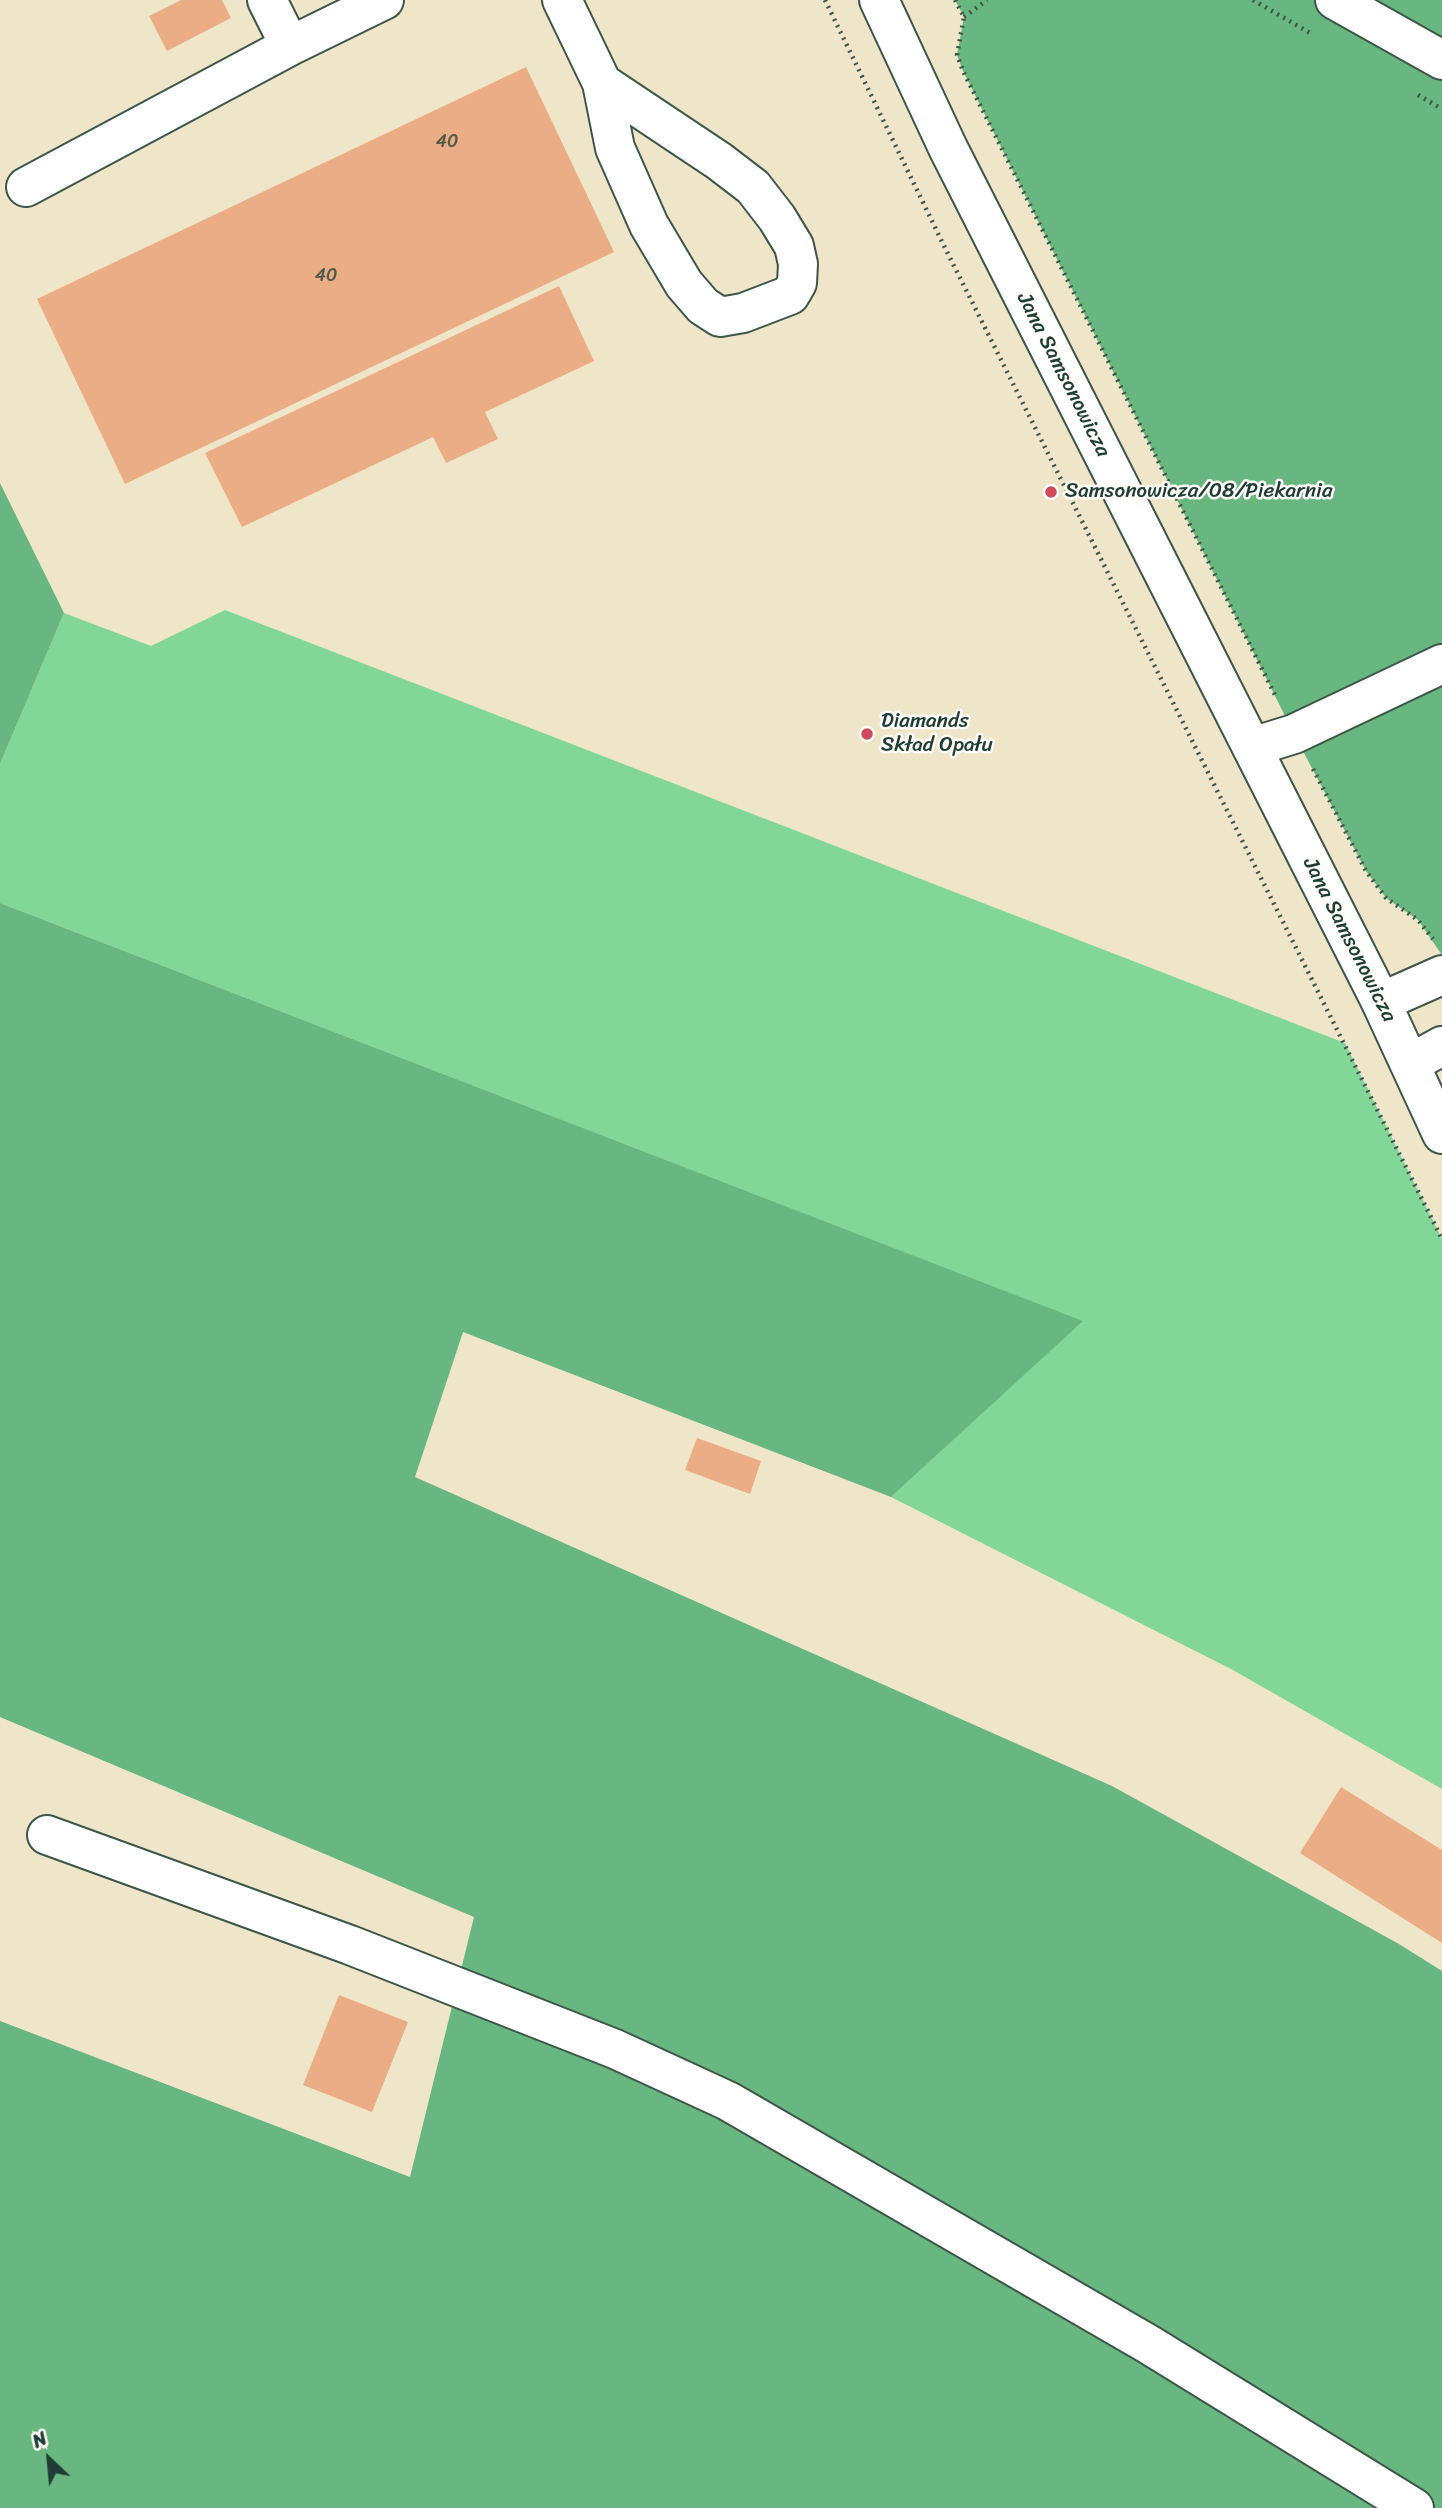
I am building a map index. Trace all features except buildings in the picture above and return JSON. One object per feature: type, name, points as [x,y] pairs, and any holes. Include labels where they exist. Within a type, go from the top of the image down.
[{"type":"street","points":[[267,0],[289,46]]},
{"type":"street","points":[[26,187],[289,46],[384,0]]},
{"type":"street","points":[[562,0],[602,83],[615,148],[649,225],[684,284],[704,306],[720,317],[743,313],[790,295],[797,282],[798,264],[794,246],[753,187],[719,160],[602,83]]},
{"type":"street","name":"Jana Samsonowicza","points":[[879,0],[948,148],[1381,1002],[1426,1055],[1442,1134]]},
{"type":"street","points":[[1335,0],[1442,60]]},
{"type":"street","points":[[1252,747],[1294,734],[1442,664]]},
{"type":"street","points":[[1381,1002],[1439,960]]},
{"type":"street","points":[[47,1835],[350,1945],[615,2049],[728,2101],[1148,2344],[1414,2508]]},
{"type":"path","points":[[825,0],[954,267],[1442,1240]]},
{"type":"path","points":[[955,0],[964,17],[957,55],[963,71],[1294,734],[1366,871],[1387,898],[1418,920],[1439,960]]},
{"type":"path","points":[[964,17],[987,0]]},
{"type":"green space","points":[[955,0],[1442,0],[1442,955],[1418,920],[1386,898],[1366,871],[1294,734],[963,71],[957,55],[964,17]]},
{"type":"green space","points":[[0,483],[64,613],[0,764]]},
{"type":"green space","points":[[225,610],[1345,1043],[1442,1239],[1442,1789],[1231,1669],[891,1497],[1082,1321],[0,903],[0,764],[64,613],[151,646]]},
{"type":"green space","points":[[0,903],[1083,1321],[891,1497],[463,1332],[415,1477],[1112,1786],[1399,1944],[1442,1971],[1442,2508],[0,2508],[0,2021],[410,2177],[474,1917],[0,1717]]},
{"type":"place","name":"Samsonowicza/08/Piekarnia","points":[[1051,492]]},
{"type":"place","name":"Diamands Skład Opału","points":[[867,734]]}]
